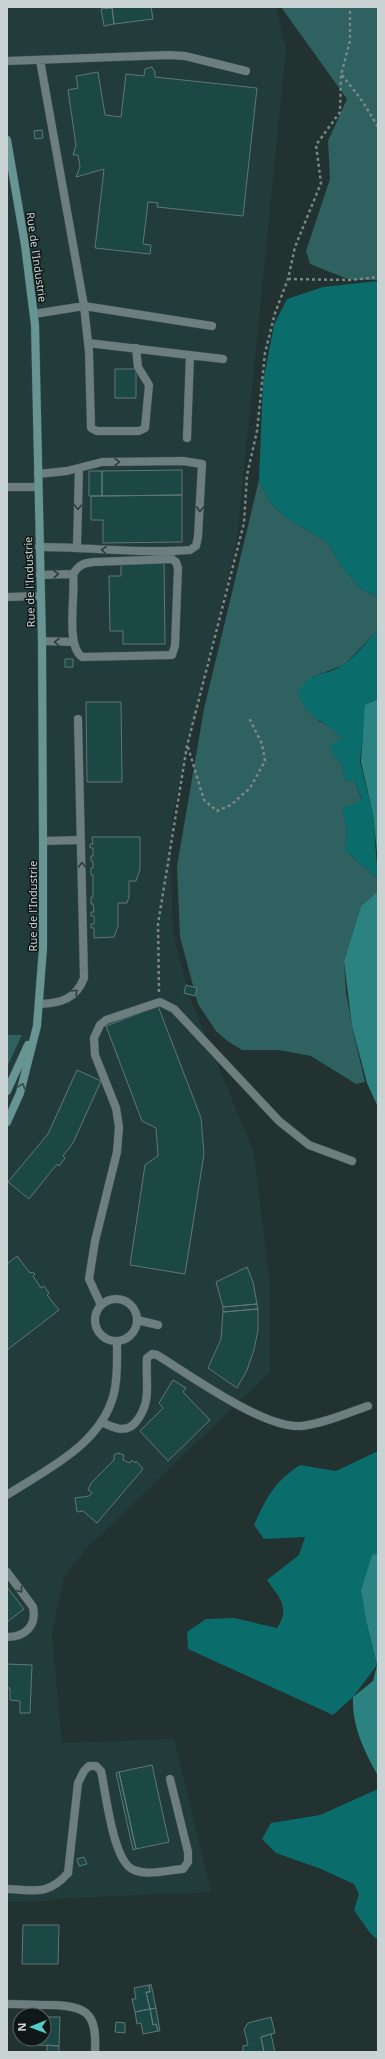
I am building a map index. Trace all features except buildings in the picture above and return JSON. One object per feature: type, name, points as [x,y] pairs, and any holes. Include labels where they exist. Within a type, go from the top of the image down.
[{"type":"main road","name":"Rue de l'Industrie","points":[[7,140],[25,245],[34,314],[42,642],[43,841],[43,948],[40,1004],[37,1026],[20,1093],[7,1122]]},
{"type":"main road","name":"Rue de l'Industrie","points":[[7,1091],[37,1026]]},
{"type":"street","points":[[7,61],[169,55],[185,56],[246,71]]},
{"type":"street","points":[[40,60],[84,306],[88,343],[89,422],[91,428],[97,431],[139,431],[145,428],[149,385],[138,367],[136,348]]},
{"type":"street","points":[[34,314],[84,306],[212,326]]},
{"type":"street","points":[[88,343],[223,359]]},
{"type":"street","points":[[187,438],[190,355]]},
{"type":"street","points":[[38,474],[79,468],[102,462],[183,461],[202,464],[198,537],[196,546],[190,550],[104,550],[77,547],[39,547]]},
{"type":"street","points":[[77,547],[79,468]]},
{"type":"street","points":[[7,487],[38,487]]},
{"type":"street","points":[[172,559],[176,562],[178,568],[175,646],[172,655],[82,657],[77,653],[73,642],[73,574],[82,563],[172,559]]},
{"type":"street","points":[[40,575],[73,574]]},
{"type":"street","points":[[7,597],[40,596]]},
{"type":"street","points":[[42,642],[73,642]]},
{"type":"street","points":[[40,1004],[65,1000],[74,994],[84,978],[78,719]]},
{"type":"street","points":[[43,841],[81,840]]},
{"type":"street","points":[[101,1305],[90,1279],[95,1240],[117,1152],[119,1127],[116,1108],[95,1054],[94,1038],[100,1025],[106,1020],[160,1002],[174,1009],[278,1122],[308,1144],[352,1161]]},
{"type":"street","points":[[112,1299],[124,1300],[134,1308],[137,1320],[136,1326],[129,1336],[117,1341],[104,1337],[96,1327],[96,1313],[101,1305],[112,1299]]},
{"type":"street","points":[[137,1320],[158,1325]]},
{"type":"street","points":[[7,1495],[80,1446],[101,1422],[114,1394],[117,1341]]},
{"type":"street","points":[[101,1422],[114,1428],[123,1429],[132,1426],[140,1417],[144,1410],[146,1401],[147,1358],[152,1354],[158,1355],[239,1404],[281,1424],[301,1426],[312,1424],[368,1406]]},
{"type":"street","points":[[7,1572],[33,1607],[34,1614],[30,1628],[25,1633],[19,1636],[7,1637]]},
{"type":"street","points":[[7,1889],[47,1890],[58,1884],[68,1873],[78,1783],[89,1766],[96,1766],[101,1771],[116,1844],[123,1862],[133,1870],[150,1872],[183,1869],[188,1862],[188,1852],[170,1779]]},
{"type":"street","points":[[7,2004],[70,2006],[83,2010],[93,2025],[96,2039],[95,2052]]},
{"type":"path","points":[[160,1002],[158,924],[187,746],[244,523],[247,476],[257,431],[265,353],[275,313],[288,279],[295,247],[321,183],[316,145],[340,112],[341,75],[350,41],[350,7]]},
{"type":"path","points":[[341,75],[363,102],[378,128]]},
{"type":"path","points":[[288,279],[350,280],[378,276]]},
{"type":"path","points":[[187,746],[204,800],[217,811],[231,805],[250,788],[264,761],[262,744],[249,718]]},
{"type":"shaded area","points":[[7,7],[276,7],[286,49],[237,540],[172,818],[171,869],[173,932],[188,993],[254,1153],[270,1286],[270,1372],[87,1548],[64,1576],[52,1634],[62,1743],[174,1739],[211,1892],[7,1902]]},
{"type":"shaded area","points":[[281,7],[378,7],[378,280],[350,280],[310,264],[306,251],[330,179],[328,141],[347,99]]},
{"type":"shaded area","points":[[378,281],[378,600],[375,595],[361,589],[342,567],[327,542],[287,518],[270,502],[259,480],[263,382],[274,325],[287,299],[323,287]]},
{"type":"shaded area","points":[[259,480],[270,502],[287,518],[327,542],[342,567],[361,589],[375,595],[378,600],[378,630],[344,665],[312,677],[319,721],[334,729],[342,738],[333,755],[341,763],[346,780],[355,781],[362,801],[342,808],[347,827],[345,850],[378,879],[377,892],[361,906],[344,961],[346,992],[353,1031],[365,1082],[356,1084],[311,1056],[279,1050],[242,1050],[229,1042],[216,1031],[198,1004],[180,937],[177,866],[204,709]]},
{"type":"shaded area","points":[[378,630],[378,698],[366,705],[360,762],[373,814],[378,879],[345,850],[347,827],[342,808],[362,800],[355,781],[346,781],[341,763],[333,755],[330,745],[342,738],[307,709],[298,693],[302,686],[312,677],[336,669],[347,662]]},
{"type":"shaded area","points":[[378,698],[378,862],[373,814],[361,762],[365,705]]},
{"type":"shaded area","points":[[378,888],[378,1107],[367,1083],[352,1026],[344,961],[361,906],[377,892]]},
{"type":"shaded area","points":[[7,1035],[22,1035],[7,1067]]},
{"type":"shaded area","points":[[378,1451],[378,1553],[372,1556],[361,1590],[366,1620],[377,1665],[353,1697],[333,1715],[188,1649],[187,1632],[206,1619],[234,1618],[277,1628],[281,1621],[283,1614],[282,1603],[267,1580],[299,1555],[305,1537],[264,1539],[254,1525],[267,1498],[283,1478],[300,1465],[336,1471]]},
{"type":"shaded area","points":[[378,1553],[378,1776],[360,1738],[353,1708],[353,1697],[373,1681],[377,1665],[366,1620],[361,1590],[372,1555]]},
{"type":"shaded area","points":[[378,1789],[378,1940],[370,1933],[354,1910],[359,1894],[354,1884],[321,1869],[276,1853],[262,1839],[271,1823],[320,1815]]}]
